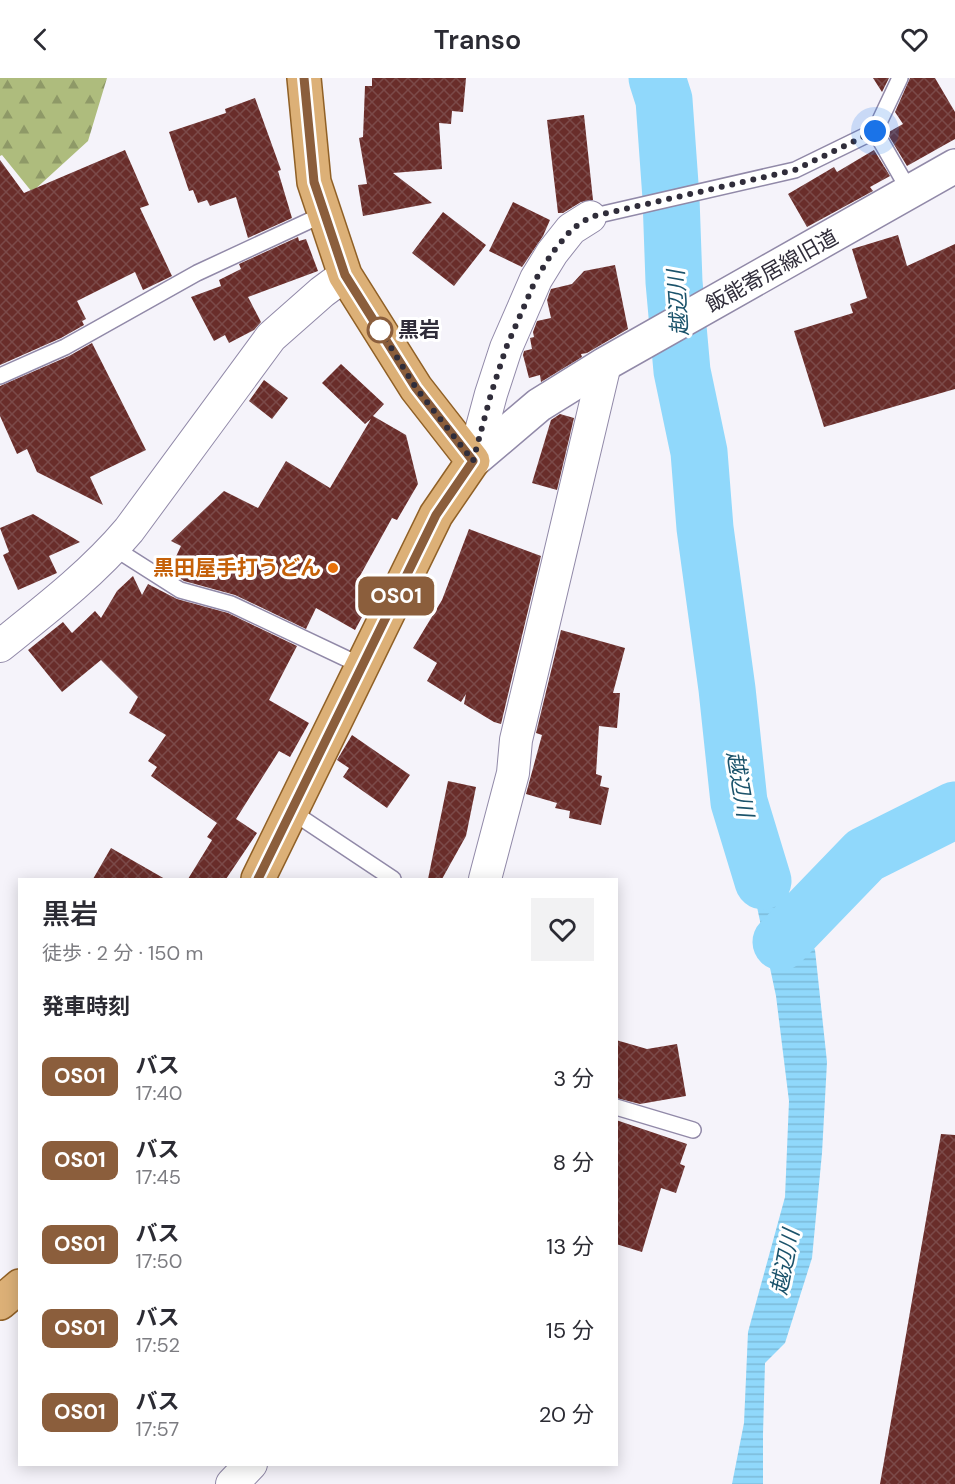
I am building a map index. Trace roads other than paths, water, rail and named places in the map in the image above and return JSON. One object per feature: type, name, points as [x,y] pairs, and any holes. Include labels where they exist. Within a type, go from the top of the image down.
[{"type":"main road","points":[[258,878],[436,515],[473,461],[416,388],[345,275],[314,182],[304,78]]},
{"type":"main road","points":[[0,1303],[18,1288]]},
{"type":"street","name":"飯能寄居線旧道","points":[[473,461],[539,405],[611,361],[955,166]]},
{"type":"street","points":[[473,461],[506,348],[536,279],[552,253],[572,229],[590,217]]},
{"type":"street","points":[[0,646],[52,605],[114,548],[271,338],[322,292],[345,275]]},
{"type":"street","points":[[485,878],[513,773],[516,740],[611,361]]},
{"type":"street","points":[[232,1484],[249,1466]]},
{"type":"lane","points":[[590,217],[795,170],[875,131],[900,78]]},
{"type":"lane","points":[[875,131],[910,192]]},
{"type":"lane","points":[[0,376],[65,347],[197,273],[324,214]]},
{"type":"lane","points":[[114,548],[180,590],[231,603],[362,666]]},
{"type":"lane","points":[[291,811],[392,878]]},
{"type":"lane","points":[[618,1108],[693,1130]]},
{"type":"water","points":[[732,790],[815,950],[827,1062],[822,1153],[812,1258],[785,1343],[765,1363],[763,1484],[732,1484],[744,1423],[748,1332],[785,1197],[789,1101],[776,996]]},
{"type":"waterway","name":"越辺川","points":[[657,78],[664,100],[674,282],[682,371],[699,452],[705,528],[727,689],[739,802],[763,881]]},
{"type":"waterway","points":[[781,942],[865,855],[955,810]]},
{"type":"place","name":"黒岩","points":[[380,330]]},
{"type":"place","name":"黒田屋手打うどん","points":[[333,568]]}]
